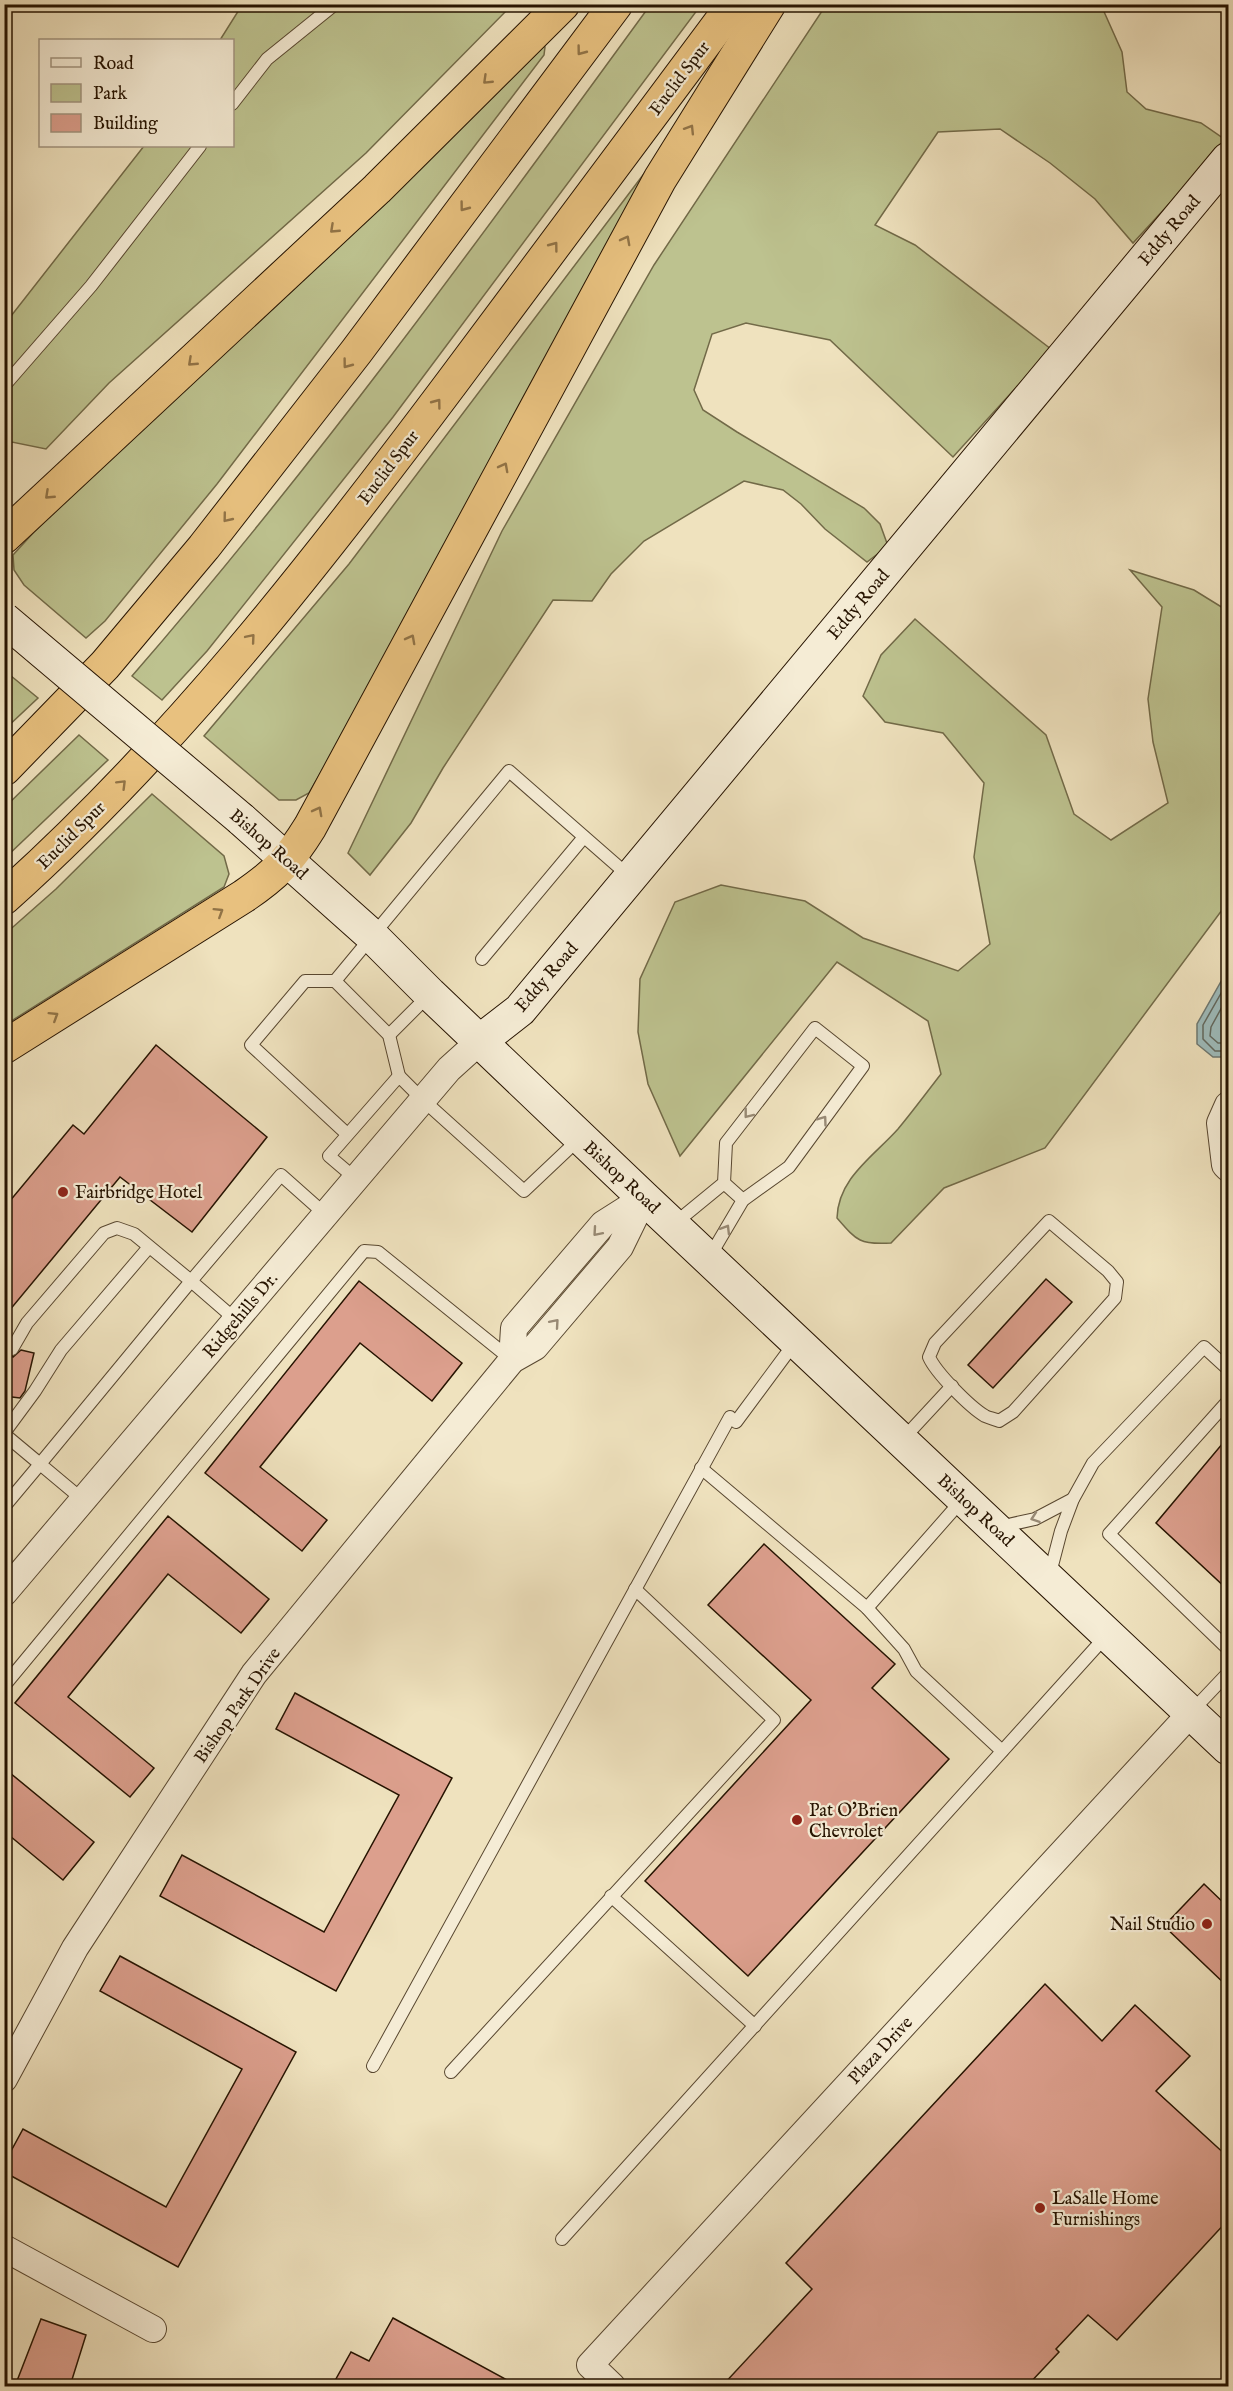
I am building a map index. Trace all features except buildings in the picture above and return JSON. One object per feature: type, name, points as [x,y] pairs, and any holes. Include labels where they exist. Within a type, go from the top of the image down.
[{"type":"highway","points":[[4,537],[377,189],[563,4]]},
{"type":"highway","points":[[4,769],[105,665],[211,538],[335,380],[616,4]]},
{"type":"highway","name":"Euclid Spur","points":[[4,898],[149,757],[304,576],[399,453],[734,4]]},
{"type":"highway","points":[[4,1047],[244,896],[270,878],[288,861],[310,827],[660,179],[769,4]]},
{"type":"main road","name":"Eddy Road","points":[[480,1041],[520,1010],[1228,159]]},
{"type":"main road","name":"Bishop Road","points":[[4,619],[241,819],[371,935],[644,1198],[1228,1748]]},
{"type":"street","name":"Ridgehills Dr.","points":[[4,1593],[449,1069],[480,1041]]},
{"type":"street","points":[[1228,1105],[1220,1123],[1225,1165],[1228,1168]]},
{"type":"street","points":[[512,1360],[514,1328],[603,1224],[644,1198]]},
{"type":"street","name":"Bishop Park Drive","points":[[4,2079],[75,1948],[254,1674],[512,1360]]},
{"type":"street","name":"Plaza Drive","points":[[612,2386],[590,2366],[1191,1713]]},
{"type":"street","points":[[4,2248],[153,2329]]},
{"type":"lane","points":[[234,101],[267,59],[335,4]]},
{"type":"lane","points":[[4,386],[91,286],[199,147]]},
{"type":"lane","points":[[334,981],[509,771],[630,877]]},
{"type":"lane","points":[[482,959],[584,837]]},
{"type":"lane","points":[[346,1134],[251,1045],[305,981],[334,981],[388,1035],[399,1076],[524,1191],[581,1138]]},
{"type":"lane","points":[[388,1035],[430,994]]},
{"type":"lane","points":[[673,1225],[724,1183],[726,1143],[815,1028],[863,1066],[789,1167],[743,1200],[708,1258]]},
{"type":"lane","points":[[356,1179],[329,1155],[399,1076]]},
{"type":"lane","points":[[4,1507],[281,1175],[326,1215]]},
{"type":"lane","points":[[724,1183],[743,1200]]},
{"type":"lane","points":[[1049,1221],[1108,1271],[1117,1282],[1116,1298],[1013,1412],[999,1420],[986,1416],[952,1386],[934,1369],[929,1357],[935,1343],[1049,1221]]},
{"type":"lane","points":[[12,1349],[27,1323],[104,1233],[117,1228],[134,1234],[236,1320]]},
{"type":"lane","points":[[83,1500],[4,1434],[61,1350],[149,1246]]},
{"type":"lane","points":[[4,1686],[364,1251],[378,1252],[512,1360]]},
{"type":"lane","points":[[373,2066],[701,1468],[733,1419],[796,1341]]},
{"type":"lane","points":[[1049,1579],[1060,1531],[1073,1499],[1093,1463],[1204,1347],[1228,1369]]},
{"type":"lane","points":[[902,1441],[952,1386]]},
{"type":"lane","points":[[1228,1401],[1109,1534],[1228,1649]]},
{"type":"lane","points":[[701,1468],[867,1608],[904,1649],[916,1671],[1002,1751]]},
{"type":"lane","points":[[867,1608],[963,1498]]},
{"type":"lane","points":[[994,1528],[1035,1519],[1073,1499]]},
{"type":"lane","points":[[451,2072],[774,1720],[635,1589]]},
{"type":"lane","points":[[562,2239],[1108,1635]]},
{"type":"lane","points":[[1191,1713],[1228,1673]]},
{"type":"lane","points":[[611,1896],[754,2026]]},
{"type":"green space","points":[[651,4],[701,5],[393,417],[207,651],[162,700],[132,676],[268,513],[399,346]]},
{"type":"green space","points":[[242,5],[512,5],[366,153],[109,383],[46,449],[12,442],[5,454],[4,325],[143,147],[234,147],[234,39],[221,39]]},
{"type":"green space","points":[[826,5],[1101,5],[1122,52],[1127,92],[1146,109],[1201,123],[1227,141],[1133,243],[1095,199],[1050,163],[1000,129],[938,132],[875,225],[915,245],[1051,349],[953,457],[830,340],[746,323],[712,334],[694,390],[703,410],[864,508],[880,524],[888,546],[867,562],[825,529],[801,504],[783,490],[744,481],[644,541],[611,574],[592,601],[553,600],[443,768],[411,823],[370,875],[348,853],[502,531],[654,265]]},
{"type":"green space","points":[[538,44],[545,47],[544,55],[217,484],[105,621],[86,638],[24,585],[14,570],[13,555],[34,532]]},
{"type":"green space","points":[[646,171],[309,793],[296,800],[279,800],[204,736],[349,564]]},
{"type":"green space","points":[[1130,570],[1194,590],[1228,611],[1228,902],[1045,1148],[944,1188],[891,1243],[866,1242],[855,1237],[837,1218],[839,1204],[850,1179],[898,1129],[941,1074],[928,1021],[837,962],[680,1156],[648,1084],[638,1032],[640,979],[675,902],[721,885],[805,901],[863,938],[958,971],[990,944],[974,857],[984,783],[943,733],[885,722],[863,696],[881,655],[915,619],[1046,735],[1074,814],[1111,840],[1168,803],[1153,742],[1148,699],[1162,607]]},
{"type":"green space","points":[[5,671],[38,698],[5,729]]},
{"type":"green space","points":[[79,735],[108,760],[5,858],[5,807]]},
{"type":"green space","points":[[152,794],[224,856],[229,874],[224,887],[5,1025],[5,934],[56,889]]},
{"type":"water","points":[[1228,969],[1228,1057],[1213,1057],[1197,1044],[1197,1024]]},
{"type":"place","name":"Fairbridge Hotel","points":[[63,1192]]},
{"type":"place","name":"Pat O'Brien Chevrolet","points":[[797,1820]]},
{"type":"place","name":"Nail Studio","points":[[1207,1924]]},
{"type":"place","name":"LaSalle Home Furnishings","points":[[1040,2208]]}]
